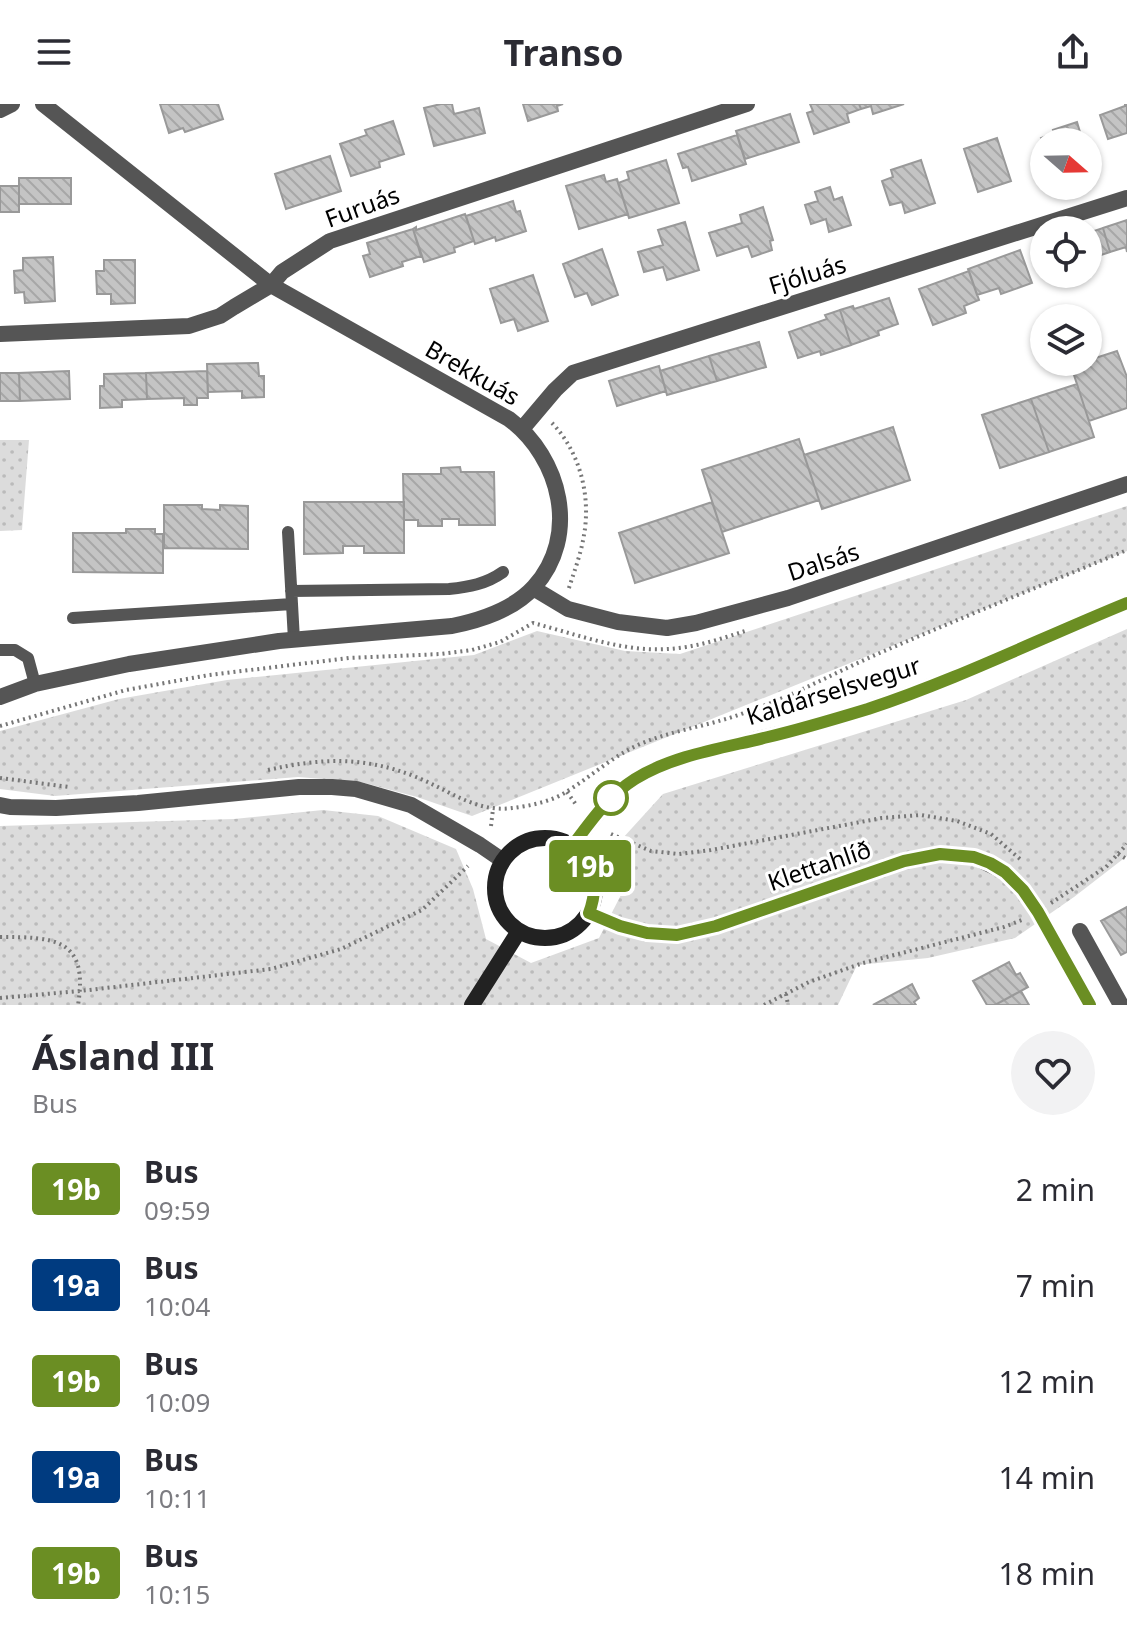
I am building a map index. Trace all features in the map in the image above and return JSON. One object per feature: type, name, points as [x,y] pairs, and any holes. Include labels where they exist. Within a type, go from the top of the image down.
[{"type":"main road","name":"Kaldárselsvegur","points":[[573,845],[614,795],[659,767],[871,707],[1127,603]]},
{"type":"main road","points":[[548,837],[573,845],[582,854],[594,876],[595,889],[589,913],[570,932],[558,937],[531,937],[519,931],[508,923],[495,899],[496,872],[502,860],[522,842],[534,838],[548,837]]},
{"type":"main road","points":[[472,1005],[519,931]]},
{"type":"street","points":[[0,110],[12,104]]},
{"type":"street","name":"Brekkuás","points":[[0,697],[35,684],[129,664],[294,640],[452,626],[492,615],[533,588],[545,572],[560,530],[561,510],[552,473],[522,429],[271,285],[43,104]]},
{"type":"street","name":"Furuás","points":[[0,334],[189,326],[220,316],[271,285],[282,272],[330,241],[747,104]]},
{"type":"street","name":"Fjóluás","points":[[522,429],[573,373],[1127,198]]},
{"type":"street","name":"Dalsás","points":[[533,588],[568,609],[618,622],[667,628],[696,623],[788,598],[1127,484]]},
{"type":"street","points":[[0,805],[56,808],[299,787],[356,789],[411,805],[502,860]]},
{"type":"street","name":"Klettahlíð","points":[[589,913],[647,933],[677,935],[716,926],[904,861],[940,854],[974,857],[1005,872],[1023,890],[1090,1005]]},
{"type":"street","points":[[1080,931],[1121,1005]]},
{"type":"lane","points":[[288,532],[294,640]]},
{"type":"lane","points":[[73,618],[292,597],[470,587],[490,581],[503,572]]},
{"type":"lane","points":[[0,650],[15,650],[28,658],[35,684]]},
{"type":"path","points":[[267,770],[323,761],[366,762],[417,777],[453,795],[493,809],[511,809],[539,802],[567,792],[598,768],[639,745],[744,713],[881,652],[1127,550]]},
{"type":"path","points":[[0,778],[81,789]]},
{"type":"path","points":[[567,792],[577,806]]},
{"type":"path","points":[[491,826],[493,809]]},
{"type":"path","points":[[611,834],[651,851],[679,854],[882,818],[921,815],[957,821],[991,834],[1018,855],[1027,867]]},
{"type":"path","points":[[764,1005],[809,982],[863,963],[1018,922],[1093,877],[1127,844]]},
{"type":"path","points":[[1118,854],[1127,859]]},
{"type":"path","points":[[0,998],[271,969],[341,949],[422,910],[468,866]]},
{"type":"path","points":[[0,937],[54,940],[69,949],[78,964],[78,1005]]},
{"type":"path","points":[[786,994],[788,1005]]},
{"type":"shaded area","points":[[0,440],[29,440],[22,530],[0,531]]},
{"type":"shaded area","points":[[1127,506],[1127,551],[472,816],[361,782],[298,777],[55,796],[0,789],[0,731],[119,699],[227,680],[474,655],[537,631],[625,651],[680,654]]},
{"type":"shaded area","points":[[1127,629],[1127,856],[1015,938],[928,958],[857,965],[838,1005],[0,1005],[0,826],[234,819],[323,810],[378,816],[456,849],[473,889],[486,939],[531,963],[599,938],[625,887],[612,850],[663,794],[966,700]]},
{"type":"building","points":[[160,104],[218,104],[223,119],[185,132],[183,128],[169,133]]},
{"type":"building","points":[[452,104],[454,114],[479,108],[485,133],[434,146],[424,108]]},
{"type":"building","points":[[523,104],[563,104],[557,106],[558,111],[528,121]]},
{"type":"building","points":[[810,104],[859,104],[861,109],[847,114],[849,122],[814,134],[807,113],[813,111]]},
{"type":"building","points":[[859,104],[904,104],[873,114],[871,106],[861,109]]},
{"type":"building","points":[[1125,104],[1127,133],[1108,139],[1100,115]]},
{"type":"building","points":[[790,114],[799,142],[745,159],[736,131]]},
{"type":"building","points":[[393,121],[404,154],[379,162],[380,167],[351,176],[340,144],[367,135],[365,130]]},
{"type":"building","points":[[1077,122],[1079,128],[1059,128]]},
{"type":"building","points":[[737,135],[746,164],[692,181],[688,167],[683,168],[678,154]]},
{"type":"building","points":[[997,138],[1011,181],[978,192],[964,149]]},
{"type":"building","points":[[330,156],[341,191],[286,209],[275,174]]},
{"type":"building","points":[[666,160],[679,203],[629,218],[618,183],[629,179],[627,172]]},
{"type":"building","points":[[921,160],[935,203],[905,213],[902,202],[890,205],[882,181],[893,177],[891,170]]},
{"type":"building","points":[[604,175],[606,182],[617,179],[628,214],[579,229],[566,186]]},
{"type":"building","points":[[19,178],[71,178],[71,204],[19,204]]},
{"type":"building","points":[[0,186],[19,186],[19,212],[0,212]]},
{"type":"building","points":[[830,187],[834,200],[842,197],[851,225],[829,232],[826,219],[811,224],[805,205],[818,201],[815,192]]},
{"type":"building","points":[[513,201],[516,212],[520,211],[526,231],[475,244],[466,216]]},
{"type":"building","points":[[763,207],[773,240],[770,241],[772,250],[752,257],[748,246],[717,256],[709,233],[742,223],[740,215]]},
{"type":"building","points":[[465,214],[474,241],[454,248],[455,252],[424,262],[413,229]]},
{"type":"building","points":[[1127,220],[1127,252],[1126,247],[1110,252],[1103,228]]},
{"type":"building","points":[[685,222],[699,270],[667,280],[663,267],[644,272],[638,252],[663,245],[658,230]]},
{"type":"building","points":[[1102,228],[1110,252],[1102,255]]},
{"type":"building","points":[[413,229],[421,256],[370,277],[363,256],[370,254],[367,243]]},
{"type":"building","points":[[602,249],[618,295],[592,305],[587,293],[575,297],[563,264]]},
{"type":"building","points":[[1020,250],[1030,284],[1001,294],[999,288],[977,295],[968,269]]},
{"type":"building","points":[[53,257],[55,301],[25,303],[24,292],[15,293],[14,271],[23,270],[23,258]]},
{"type":"building","points":[[104,260],[135,260],[135,303],[111,304],[111,294],[97,294],[96,271],[104,271]]},
{"type":"building","points":[[969,271],[979,300],[964,306],[966,313],[933,325],[919,289]]},
{"type":"building","points":[[533,275],[548,321],[518,331],[514,319],[501,323],[490,289]]},
{"type":"building","points":[[889,298],[898,324],[851,345],[840,310]]},
{"type":"building","points":[[840,310],[851,345],[821,355],[820,351],[798,358],[789,332],[827,319],[825,315]]},
{"type":"building","points":[[759,342],[766,367],[717,381],[709,356]]},
{"type":"building","points":[[1117,351],[1127,377],[1127,408],[1089,421],[1074,376],[1102,376],[1102,356]]},
{"type":"building","points":[[709,356],[717,381],[667,395],[660,371]]},
{"type":"building","points":[[258,363],[259,376],[264,376],[264,397],[242,398],[242,391],[208,392],[207,364]]},
{"type":"building","points":[[659,366],[666,391],[617,406],[609,381]]},
{"type":"building","points":[[69,371],[70,399],[20,401],[19,373]]},
{"type":"building","points":[[207,371],[208,398],[197,398],[197,405],[184,405],[184,398],[147,399],[146,373]]},
{"type":"building","points":[[0,373],[19,373],[20,401],[0,401]]},
{"type":"building","points":[[146,373],[147,399],[122,400],[122,407],[100,408],[100,386],[104,386],[104,374]]},
{"type":"building","points":[[1077,384],[1094,437],[1049,452],[1031,399]]},
{"type":"building","points":[[1031,399],[1049,452],[1000,468],[982,415]]},
{"type":"building","points":[[893,427],[910,480],[822,509],[804,455]]},
{"type":"building","points":[[799,439],[819,500],[722,532],[702,470]]},
{"type":"building","points":[[460,467],[461,472],[494,472],[495,525],[459,525],[459,519],[442,519],[442,526],[418,526],[418,520],[404,520],[403,474],[441,474],[441,468]]},
{"type":"building","points":[[304,502],[404,502],[404,553],[364,553],[364,546],[343,546],[343,553],[304,554]]},
{"type":"building","points":[[712,502],[729,553],[635,583],[619,533]]},
{"type":"building","points":[[164,505],[202,505],[202,509],[220,510],[220,505],[248,506],[248,549],[164,548]]},
{"type":"building","points":[[126,529],[155,529],[155,534],[163,534],[163,573],[73,572],[73,533],[126,533]]},
{"type":"building","points":[[1127,907],[1127,952],[1121,955],[1101,921]]},
{"type":"building","points":[[1009,962],[1028,987],[995,1005],[987,1005],[973,981]]},
{"type":"building","points":[[912,984],[919,998],[914,1002],[916,1005],[873,1005]]},
{"type":"building","points":[[1021,991],[1029,1005],[995,1005]]},
{"type":"bus line","name":"19b","points":[[1090,1005],[1023,890],[1005,872],[974,857],[940,854],[904,861],[716,926],[677,935],[647,933],[589,913],[595,889],[594,876],[589,864],[573,845],[614,795],[659,767],[871,707],[1127,603]]}]
